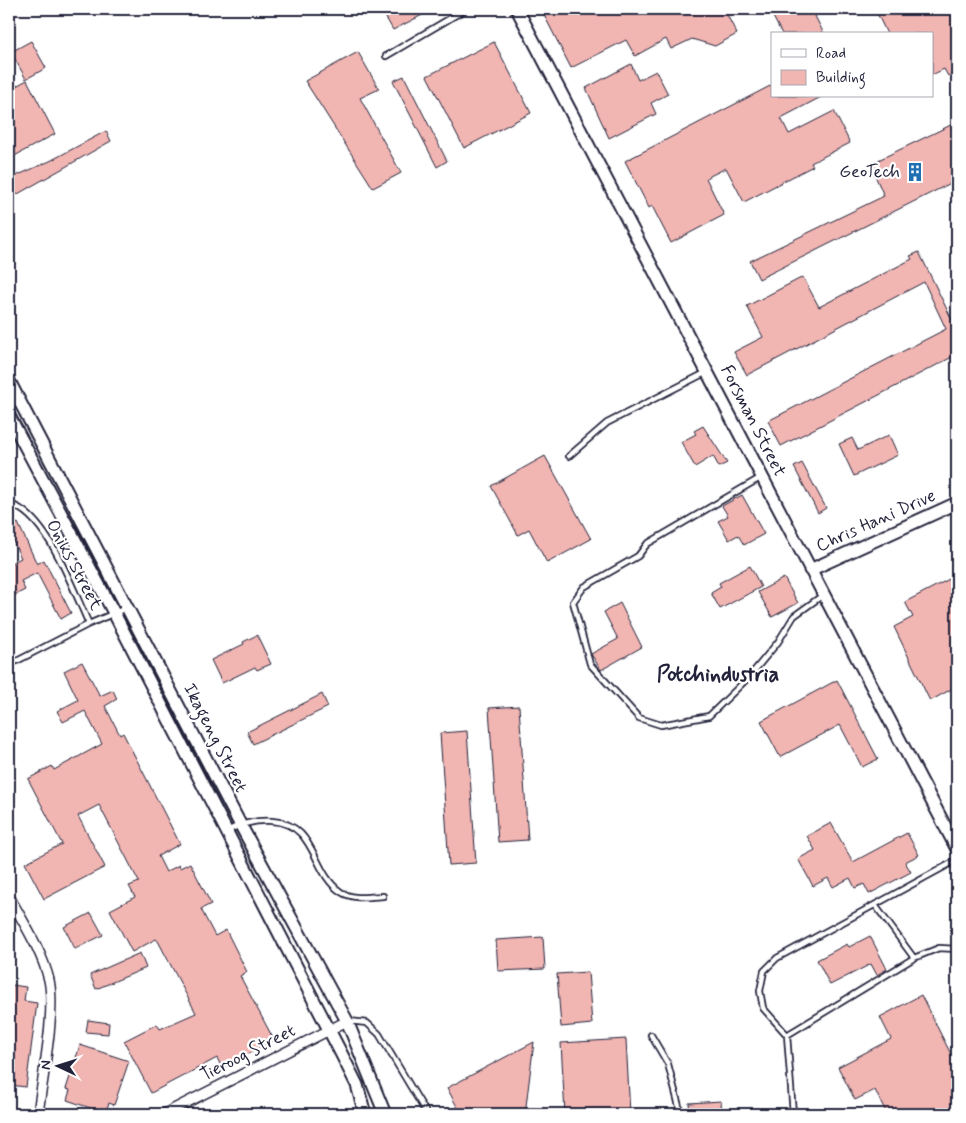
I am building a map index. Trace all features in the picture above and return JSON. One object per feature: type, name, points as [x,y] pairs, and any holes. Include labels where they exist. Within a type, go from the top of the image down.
[{"type":"street","name":"Forsman Street","points":[[517,9],[957,849]]},
{"type":"street","name":"Ikageng Street","points":[[9,382],[240,824],[347,1020],[384,1114]]},
{"type":"street","name":"Ikageng Street","points":[[9,416],[114,614],[357,1085],[365,1114]]},
{"type":"street","name":"Chris Hani Drive","points":[[810,570],[957,504]]},
{"type":"street","points":[[256,888],[271,880]]},
{"type":"street","points":[[9,896],[36,948],[49,980],[50,1014],[38,1114]]},
{"type":"street","name":"Tieroog Street","points":[[164,1114],[347,1020]]},
{"type":"lane","points":[[386,56],[466,9]]},
{"type":"lane","points":[[569,456],[607,423],[708,371]]},
{"type":"lane","points":[[762,477],[646,544],[638,556],[584,587],[574,602],[590,664],[639,718],[661,724],[709,716],[749,677],[778,642],[794,616],[823,595]]},
{"type":"lane","name":"Oniks Street","points":[[9,504],[23,509],[31,515],[49,540],[89,624]]},
{"type":"lane","points":[[9,665],[89,624],[128,607]]},
{"type":"lane","points":[[226,832],[240,824],[257,821],[289,823],[301,833],[332,884],[342,893],[356,897],[383,896]]},
{"type":"lane","points":[[793,1114],[786,1035],[763,1008],[760,991],[764,971],[777,958],[957,860]]},
{"type":"lane","points":[[875,904],[914,958]]},
{"type":"lane","points":[[786,1035],[914,958],[939,948],[957,949]]},
{"type":"lane","points":[[347,1020],[367,1023],[380,1034],[427,1114]]},
{"type":"lane","points":[[651,1035],[668,1064],[681,1114]]},
{"type":"building","points":[[381,9],[434,9],[393,30]]},
{"type":"building","points":[[541,9],[724,9],[737,34],[715,46],[692,39],[671,49],[666,39],[635,56],[626,40],[571,68]]},
{"type":"building","points":[[769,9],[828,9],[815,16],[823,32],[781,32]]},
{"type":"building","points":[[881,9],[957,9],[957,71],[948,76],[944,69],[934,74],[934,32],[886,32],[876,11]]},
{"type":"building","points":[[31,41],[46,68],[26,79],[11,52]]},
{"type":"building","points":[[494,42],[531,113],[464,148],[427,76]]},
{"type":"building","points":[[358,52],[379,89],[360,98],[401,173],[373,188],[305,81]]},
{"type":"building","points":[[631,64],[638,80],[656,71],[668,94],[651,103],[656,114],[609,138],[586,88]]},
{"type":"building","points":[[404,76],[447,161],[437,167],[393,81]]},
{"type":"building","points":[[27,80],[55,134],[9,159],[9,90]]},
{"type":"building","points":[[771,86],[771,98],[819,98],[781,118],[789,134],[834,111],[850,143],[811,163],[813,166],[744,202],[726,168],[706,178],[724,215],[671,243],[652,206],[649,208],[625,161]]},
{"type":"building","points":[[957,122],[957,180],[759,279],[750,261],[884,196],[870,164]]},
{"type":"building","points":[[106,131],[111,141],[9,199],[9,179],[50,161]]},
{"type":"building","points":[[919,252],[957,330],[957,349],[954,351],[956,355],[781,446],[768,421],[946,329],[924,282],[747,375],[734,352],[763,337],[747,306],[803,277],[819,307],[912,259],[910,256]]},
{"type":"building","points":[[703,426],[727,463],[719,467],[713,456],[695,467],[681,442],[696,434],[694,431]]},
{"type":"building","points":[[889,435],[898,455],[854,476],[839,444],[852,438],[858,450]]},
{"type":"building","points":[[545,456],[591,539],[547,563],[529,529],[518,535],[491,486]]},
{"type":"building","points":[[802,463],[826,508],[818,513],[794,467]]},
{"type":"building","points":[[742,495],[764,534],[744,545],[738,535],[729,540],[718,521],[728,516],[722,506]]},
{"type":"building","points":[[18,523],[37,564],[44,560],[71,613],[61,619],[37,573],[21,581],[25,590],[15,595],[14,593],[11,594],[9,588],[9,564],[21,558],[9,533],[9,527]]},
{"type":"building","points":[[750,566],[761,587],[720,609],[711,593],[721,587],[719,583]]},
{"type":"building","points":[[957,575],[957,686],[930,701],[894,627],[913,617],[905,602]]},
{"type":"building","points":[[784,578],[798,603],[772,617],[758,592]]},
{"type":"building","points":[[620,603],[642,647],[601,670],[591,654],[618,639],[604,612]]},
{"type":"building","points":[[257,635],[271,664],[257,670],[255,667],[222,683],[211,660],[244,644],[243,642]]},
{"type":"building","points":[[82,662],[100,696],[113,690],[117,699],[105,706],[120,735],[123,733],[180,844],[158,856],[166,872],[179,865],[180,868],[190,863],[211,904],[201,909],[215,936],[226,930],[247,972],[240,976],[274,1040],[222,1068],[217,1058],[151,1093],[124,1041],[157,1024],[160,1029],[196,1013],[158,941],[156,939],[132,952],[110,910],[135,897],[129,886],[139,882],[99,805],[78,816],[105,867],[44,899],[25,863],[62,844],[28,779],[52,766],[54,770],[102,744],[85,711],[63,722],[57,711],[78,700],[64,671]]},
{"type":"building","points":[[837,680],[878,759],[862,767],[840,725],[780,757],[761,721]]},
{"type":"building","points":[[322,694],[328,707],[253,744],[247,732]]},
{"type":"building","points":[[519,706],[528,840],[498,842],[489,708]]},
{"type":"building","points":[[467,731],[476,863],[449,865],[440,733]]},
{"type":"building","points":[[831,823],[853,862],[907,833],[919,855],[905,862],[911,872],[869,894],[864,884],[855,888],[850,878],[833,887],[828,878],[813,886],[798,859],[815,850],[807,836]]},
{"type":"building","points":[[91,913],[103,935],[75,949],[64,927]]},
{"type":"building","points":[[870,936],[887,969],[877,975],[871,964],[830,985],[817,960],[847,944],[849,947]]},
{"type":"building","points":[[543,937],[545,969],[498,971],[496,940]]},
{"type":"building","points":[[140,953],[146,968],[96,989],[90,975]]},
{"type":"building","points":[[588,972],[592,1024],[561,1027],[557,974]]},
{"type":"building","points":[[12,985],[26,987],[24,1001],[37,1003],[26,1087],[9,1085],[9,1010]]},
{"type":"building","points":[[921,995],[957,1066],[957,1114],[887,1114],[875,1090],[855,1100],[838,1067],[891,1039],[880,1017]]},
{"type":"building","points":[[88,1020],[109,1023],[108,1034],[86,1032]]},
{"type":"building","points":[[626,1039],[630,1114],[565,1114],[561,1043]]},
{"type":"building","points":[[534,1042],[525,1114],[461,1114],[447,1088]]},
{"type":"building","points":[[80,1045],[129,1061],[114,1105],[109,1103],[105,1113],[67,1100],[70,1090],[66,1089]]},
{"type":"building","points":[[721,1101],[722,1114],[690,1114],[689,1103]]},
{"type":"place","name":"GeoTech","points":[[915,172]]},
{"type":"district","name":"Potchindustria","points":[[718,675]]}]
